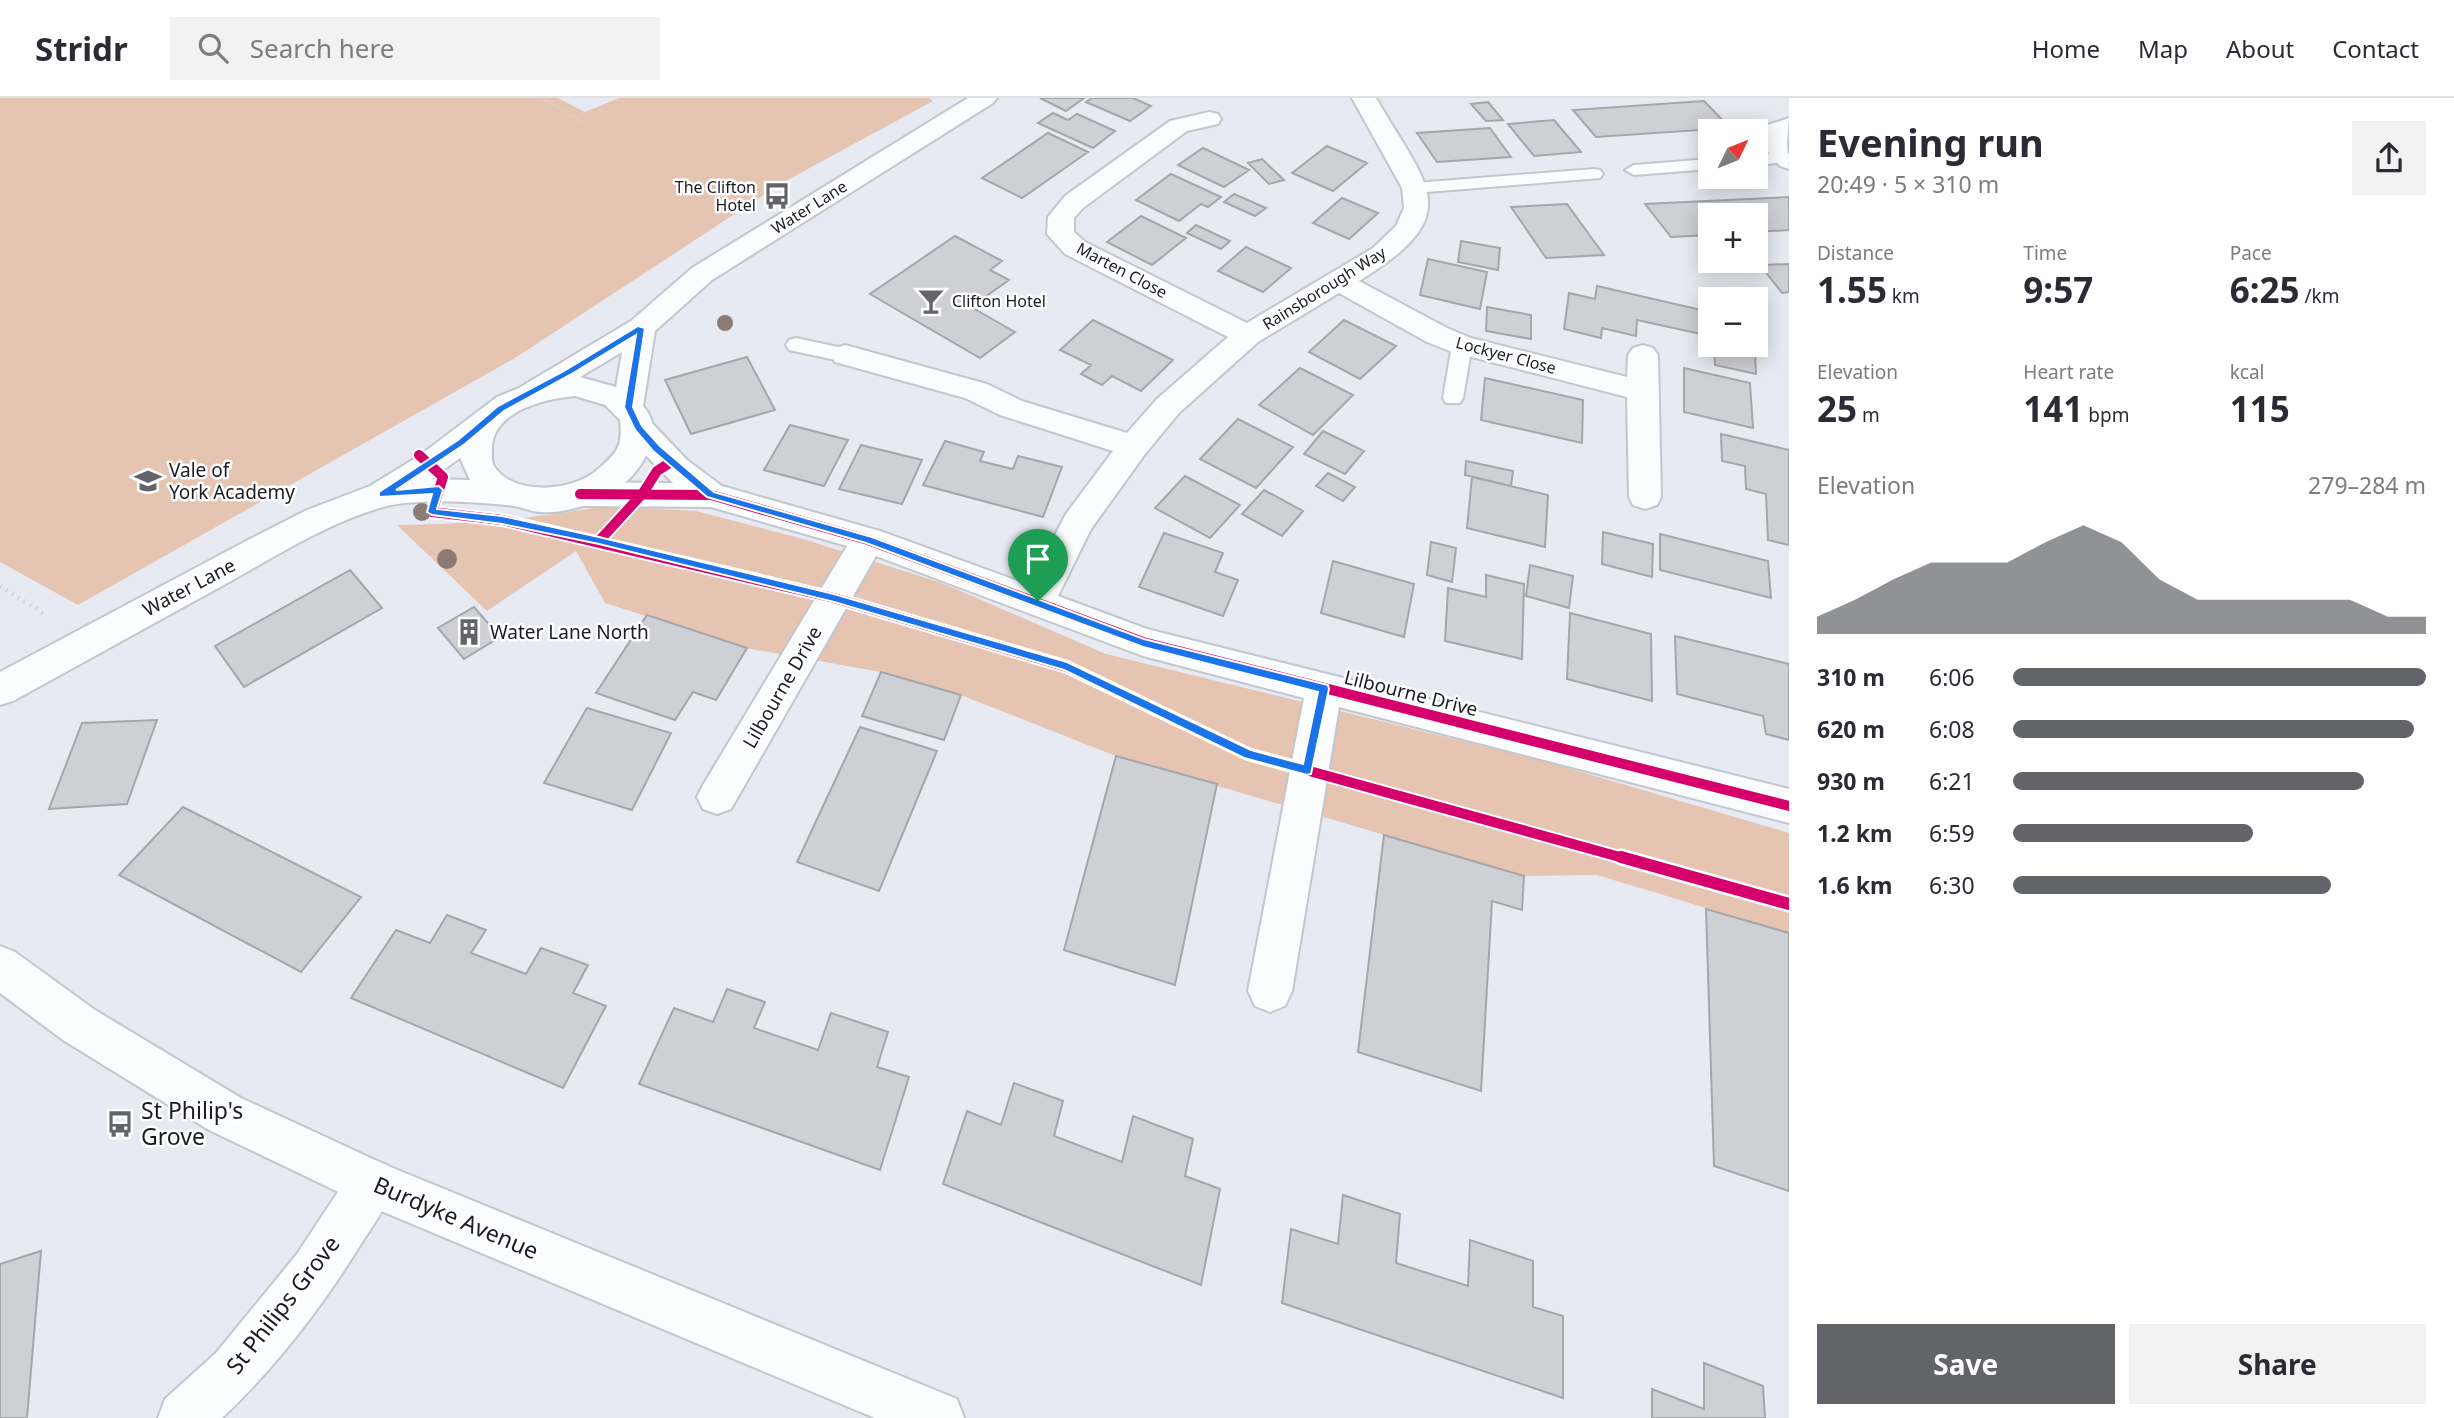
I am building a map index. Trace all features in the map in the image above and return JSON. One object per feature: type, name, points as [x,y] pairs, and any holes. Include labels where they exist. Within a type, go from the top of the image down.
[{"type":"street","name":"Water Lane","points":[[531,393],[641,328],[702,274],[985,98]]},
{"type":"street","points":[[1364,98],[1415,188]]},
{"type":"street","name":"Marten Close","points":[[1208,119],[1179,126],[1074,202],[1061,217],[1061,234],[1075,248],[1248,335]]},
{"type":"street","points":[[1787,159],[1774,144],[1777,130],[1789,125]]},
{"type":"street","name":"Rainsborough Way","points":[[1038,601],[1078,523],[1134,446],[1168,406],[1248,335],[1383,254],[1408,229],[1417,208],[1415,188]]},
{"type":"street","name":"Lockyer Close","points":[[1340,282],[1437,335],[1462,345],[1642,391]]},
{"type":"street","points":[[633,417],[614,396],[596,389],[553,387],[531,393],[515,400],[489,419],[480,432],[476,447],[477,462],[483,475],[495,486],[511,494],[544,500],[580,494],[619,473],[631,459],[638,443],[633,417],[641,328]]},
{"type":"street","points":[[845,355],[886,354],[1011,408],[1134,446]]},
{"type":"street","points":[[1643,355],[1645,497]]},
{"type":"street","name":"Lilbourne Drive","points":[[633,417],[676,468],[710,495]]},
{"type":"street","name":"Water Lane","points":[[0,690],[260,549],[319,519],[382,494],[430,464],[489,419]]},
{"type":"street","name":"Water Lane","points":[[382,494],[439,490],[511,494]]},
{"type":"street","name":"Lilbourne Drive","points":[[580,494],[710,495],[868,540],[1143,642],[1789,806]]},
{"type":"street","name":"Lilbourne Drive","points":[[718,797],[868,540]]},
{"type":"street","name":"Lilbourne Drive","points":[[1270,990],[1324,689]]},
{"type":"street","name":"Burdyke Avenue","points":[[0,967],[79,1025],[225,1114],[372,1183],[938,1418]]},
{"type":"street","name":"St Philips Grove","points":[[184,1418],[234,1371],[307,1282],[372,1183]]},
{"type":"lane","points":[[1768,160],[1787,159]]},
{"type":"lane","points":[[1634,170],[1698,165]]},
{"type":"lane","points":[[1415,188],[1594,174]]},
{"type":"lane","points":[[796,345],[845,355]]},
{"type":"lane","points":[[1453,398],[1462,345]]},
{"type":"path","points":[[542,98],[583,123]]},
{"type":"shaded area","name":"Vale of York Academy","points":[[0,98],[558,98],[585,112],[619,98],[929,98],[933,101],[782,183],[515,358],[78,605],[0,562]]},
{"type":"shaded area","points":[[607,506],[696,511],[803,539],[942,583],[1106,654],[1544,761],[1789,833],[1789,933],[1597,875],[1524,876],[1116,756],[961,695],[881,672],[746,648],[605,603],[576,551],[487,611],[397,525],[502,520]]},
{"type":"building","points":[[1040,98],[1084,98],[1066,111]]},
{"type":"building","points":[[1092,98],[1133,98],[1151,106],[1130,121],[1086,102]]},
{"type":"building","points":[[1704,101],[1721,119],[1698,119],[1698,130],[1596,137],[1573,110]]},
{"type":"building","points":[[1488,102],[1503,120],[1486,121],[1471,104]]},
{"type":"building","points":[[1053,113],[1068,120],[1077,114],[1115,131],[1093,148],[1038,123]]},
{"type":"building","points":[[1554,120],[1581,152],[1534,156],[1508,124]]},
{"type":"building","points":[[1490,128],[1511,157],[1437,162],[1417,133]]},
{"type":"building","points":[[1048,133],[1088,152],[1022,198],[982,178]]},
{"type":"building","points":[[1327,146],[1367,163],[1333,191],[1292,173]]},
{"type":"building","points":[[1203,148],[1249,170],[1224,187],[1178,165]]},
{"type":"building","points":[[1262,159],[1284,180],[1269,184],[1248,163]]},
{"type":"building","points":[[1171,174],[1221,197],[1208,207],[1201,204],[1179,221],[1136,200]]},
{"type":"building","points":[[1234,194],[1266,208],[1255,216],[1224,202]]},
{"type":"building","points":[[1789,197],[1789,230],[1768,231],[1768,203],[1698,203],[1698,236],[1671,237],[1645,204]]},
{"type":"building","points":[[1342,198],[1378,213],[1349,239],[1313,223]]},
{"type":"building","points":[[1567,204],[1604,255],[1546,258],[1511,207]]},
{"type":"building","points":[[1141,216],[1186,238],[1152,265],[1107,242]]},
{"type":"building","points":[[1196,225],[1230,241],[1221,249],[1187,233]]},
{"type":"building","name":"Clifton Hotel","points":[[955,236],[1002,261],[990,270],[1009,280],[971,307],[1015,332],[980,358],[870,294]]},
{"type":"building","points":[[1461,241],[1500,248],[1498,270],[1458,262]]},
{"type":"building","points":[[1246,247],[1291,268],[1263,292],[1218,271]]},
{"type":"building","points":[[1428,259],[1487,272],[1480,309],[1420,295]]},
{"type":"building","points":[[1789,264],[1789,292],[1782,293],[1766,273],[1768,265]]},
{"type":"building","points":[[1597,286],[1698,309],[1698,333],[1637,320],[1636,336],[1602,328],[1601,338],[1564,329],[1569,293],[1595,299]]},
{"type":"building","points":[[1487,307],[1531,315],[1531,339],[1486,331]]},
{"type":"building","points":[[1093,320],[1173,360],[1141,391],[1112,376],[1102,385],[1081,374],[1091,365],[1060,350]]},
{"type":"building","points":[[1344,320],[1396,346],[1360,379],[1309,352]]},
{"type":"building","points":[[747,357],[775,410],[691,434],[665,380]]},
{"type":"building","points":[[1715,357],[1755,357],[1756,374],[1715,365]]},
{"type":"building","points":[[1300,368],[1353,395],[1313,435],[1259,405]]},
{"type":"building","points":[[1684,368],[1750,383],[1753,428],[1684,412]]},
{"type":"building","points":[[1485,378],[1583,400],[1582,443],[1481,420]]},
{"type":"building","points":[[1238,419],[1293,447],[1256,488],[1200,459]]},
{"type":"building","points":[[790,425],[848,440],[824,486],[764,470]]},
{"type":"building","points":[[1323,431],[1364,451],[1345,474],[1304,454]]},
{"type":"building","points":[[1721,434],[1789,450],[1789,545],[1768,540],[1766,494],[1746,489],[1745,466],[1722,461]]},
{"type":"building","points":[[945,441],[984,452],[980,461],[1013,469],[1018,456],[1062,467],[1043,517],[923,485]]},
{"type":"building","points":[[861,445],[922,460],[902,504],[839,489]]},
{"type":"building","points":[[1466,461],[1513,471],[1511,486],[1465,475]]},
{"type":"building","points":[[1328,473],[1355,487],[1343,501],[1316,486]]},
{"type":"building","points":[[1185,476],[1240,505],[1210,538],[1155,508]]},
{"type":"building","points":[[1472,477],[1548,495],[1545,547],[1467,528]]},
{"type":"building","points":[[1264,490],[1303,511],[1282,536],[1242,514]]},
{"type":"building","points":[[1603,532],[1653,544],[1652,577],[1602,564]]},
{"type":"building","points":[[1164,533],[1223,553],[1215,572],[1238,580],[1223,616],[1139,587]]},
{"type":"building","points":[[1660,534],[1768,561],[1771,598],[1660,570]]},
{"type":"building","points":[[1431,542],[1456,548],[1452,582],[1427,575]]},
{"type":"building","points":[[1333,561],[1414,584],[1404,637],[1321,613]]},
{"type":"building","points":[[1530,565],[1573,576],[1569,608],[1526,596]]},
{"type":"building","points":[[350,570],[382,608],[244,687],[215,646]]},
{"type":"building","points":[[1486,575],[1524,584],[1522,659],[1445,641],[1448,588],[1486,597]]},
{"type":"building","name":"Water Lane North","points":[[474,607],[500,637],[464,659],[438,628]]},
{"type":"building","points":[[1570,613],[1651,634],[1652,701],[1567,679]]},
{"type":"building","points":[[647,615],[747,648],[716,700],[693,692],[675,720],[596,693]]},
{"type":"building","points":[[1675,636],[1789,664],[1789,740],[1766,734],[1763,716],[1677,694]]},
{"type":"building","points":[[881,672],[961,695],[944,740],[862,716]]},
{"type":"building","points":[[587,708],[671,733],[632,810],[544,783]]},
{"type":"building","points":[[157,720],[127,804],[49,809],[82,723]]},
{"type":"building","points":[[860,727],[937,751],[879,891],[797,862]]},
{"type":"building","points":[[1116,756],[1217,784],[1175,985],[1064,950]]},
{"type":"building","points":[[183,807],[361,897],[301,972],[119,875]]},
{"type":"building","points":[[1384,835],[1524,876],[1522,910],[1492,901],[1481,1091],[1358,1052]]},
{"type":"building","points":[[1706,909],[1789,933],[1789,1191],[1714,1166]]},
{"type":"building","points":[[447,915],[486,930],[471,953],[526,974],[541,948],[588,965],[573,993],[606,1006],[563,1088],[351,998],[396,930],[430,943]]},
{"type":"building","points":[[727,989],[765,1002],[754,1028],[818,1050],[831,1013],[888,1032],[877,1067],[909,1077],[880,1170],[639,1084],[674,1008],[713,1022]]},
{"type":"building","points":[[1014,1083],[1063,1101],[1054,1136],[1122,1162],[1133,1116],[1193,1139],[1185,1176],[1220,1189],[1201,1285],[943,1184],[967,1111],[1001,1125]]},
{"type":"building","points":[[1343,1195],[1400,1214],[1396,1263],[1468,1286],[1470,1240],[1533,1261],[1533,1307],[1563,1316],[1563,1398],[1282,1303],[1291,1229],[1338,1244]]},
{"type":"building","points":[[41,1251],[27,1418],[0,1418],[0,1264]]},
{"type":"building","points":[[1704,1363],[1763,1386],[1765,1418],[1652,1418],[1652,1389],[1704,1409]]},
{"type":"cycle path","points":[[419,455],[443,477],[432,512],[502,520],[834,598],[1067,667],[1248,754],[1789,904]]},
{"type":"cycle path","points":[[599,541],[643,493],[657,471],[671,462]]},
{"type":"cycle path","points":[[580,494],[711,495],[868,540],[1143,642],[1789,806]]},
{"type":"place","name":"The Clifton Hotel","points":[[777,196]]},
{"type":"place","name":"Clifton Hotel","points":[[931,301]]},
{"type":"place","name":"Vale of York Academy","points":[[148,481]]},
{"type":"place","name":"Water Lane North","points":[[469,632]]},
{"type":"place","name":"St Philip's Grove","points":[[120,1124]]},
{"type":"route","points":[[641,328],[628,407],[638,428],[676,468],[710,495],[868,540],[1038,601],[1143,642],[1324,689],[1307,771],[1248,754],[1067,667],[834,598],[502,520],[460,513],[432,512],[439,490],[382,494],[462,442],[501,408],[567,373],[641,328]]}]
